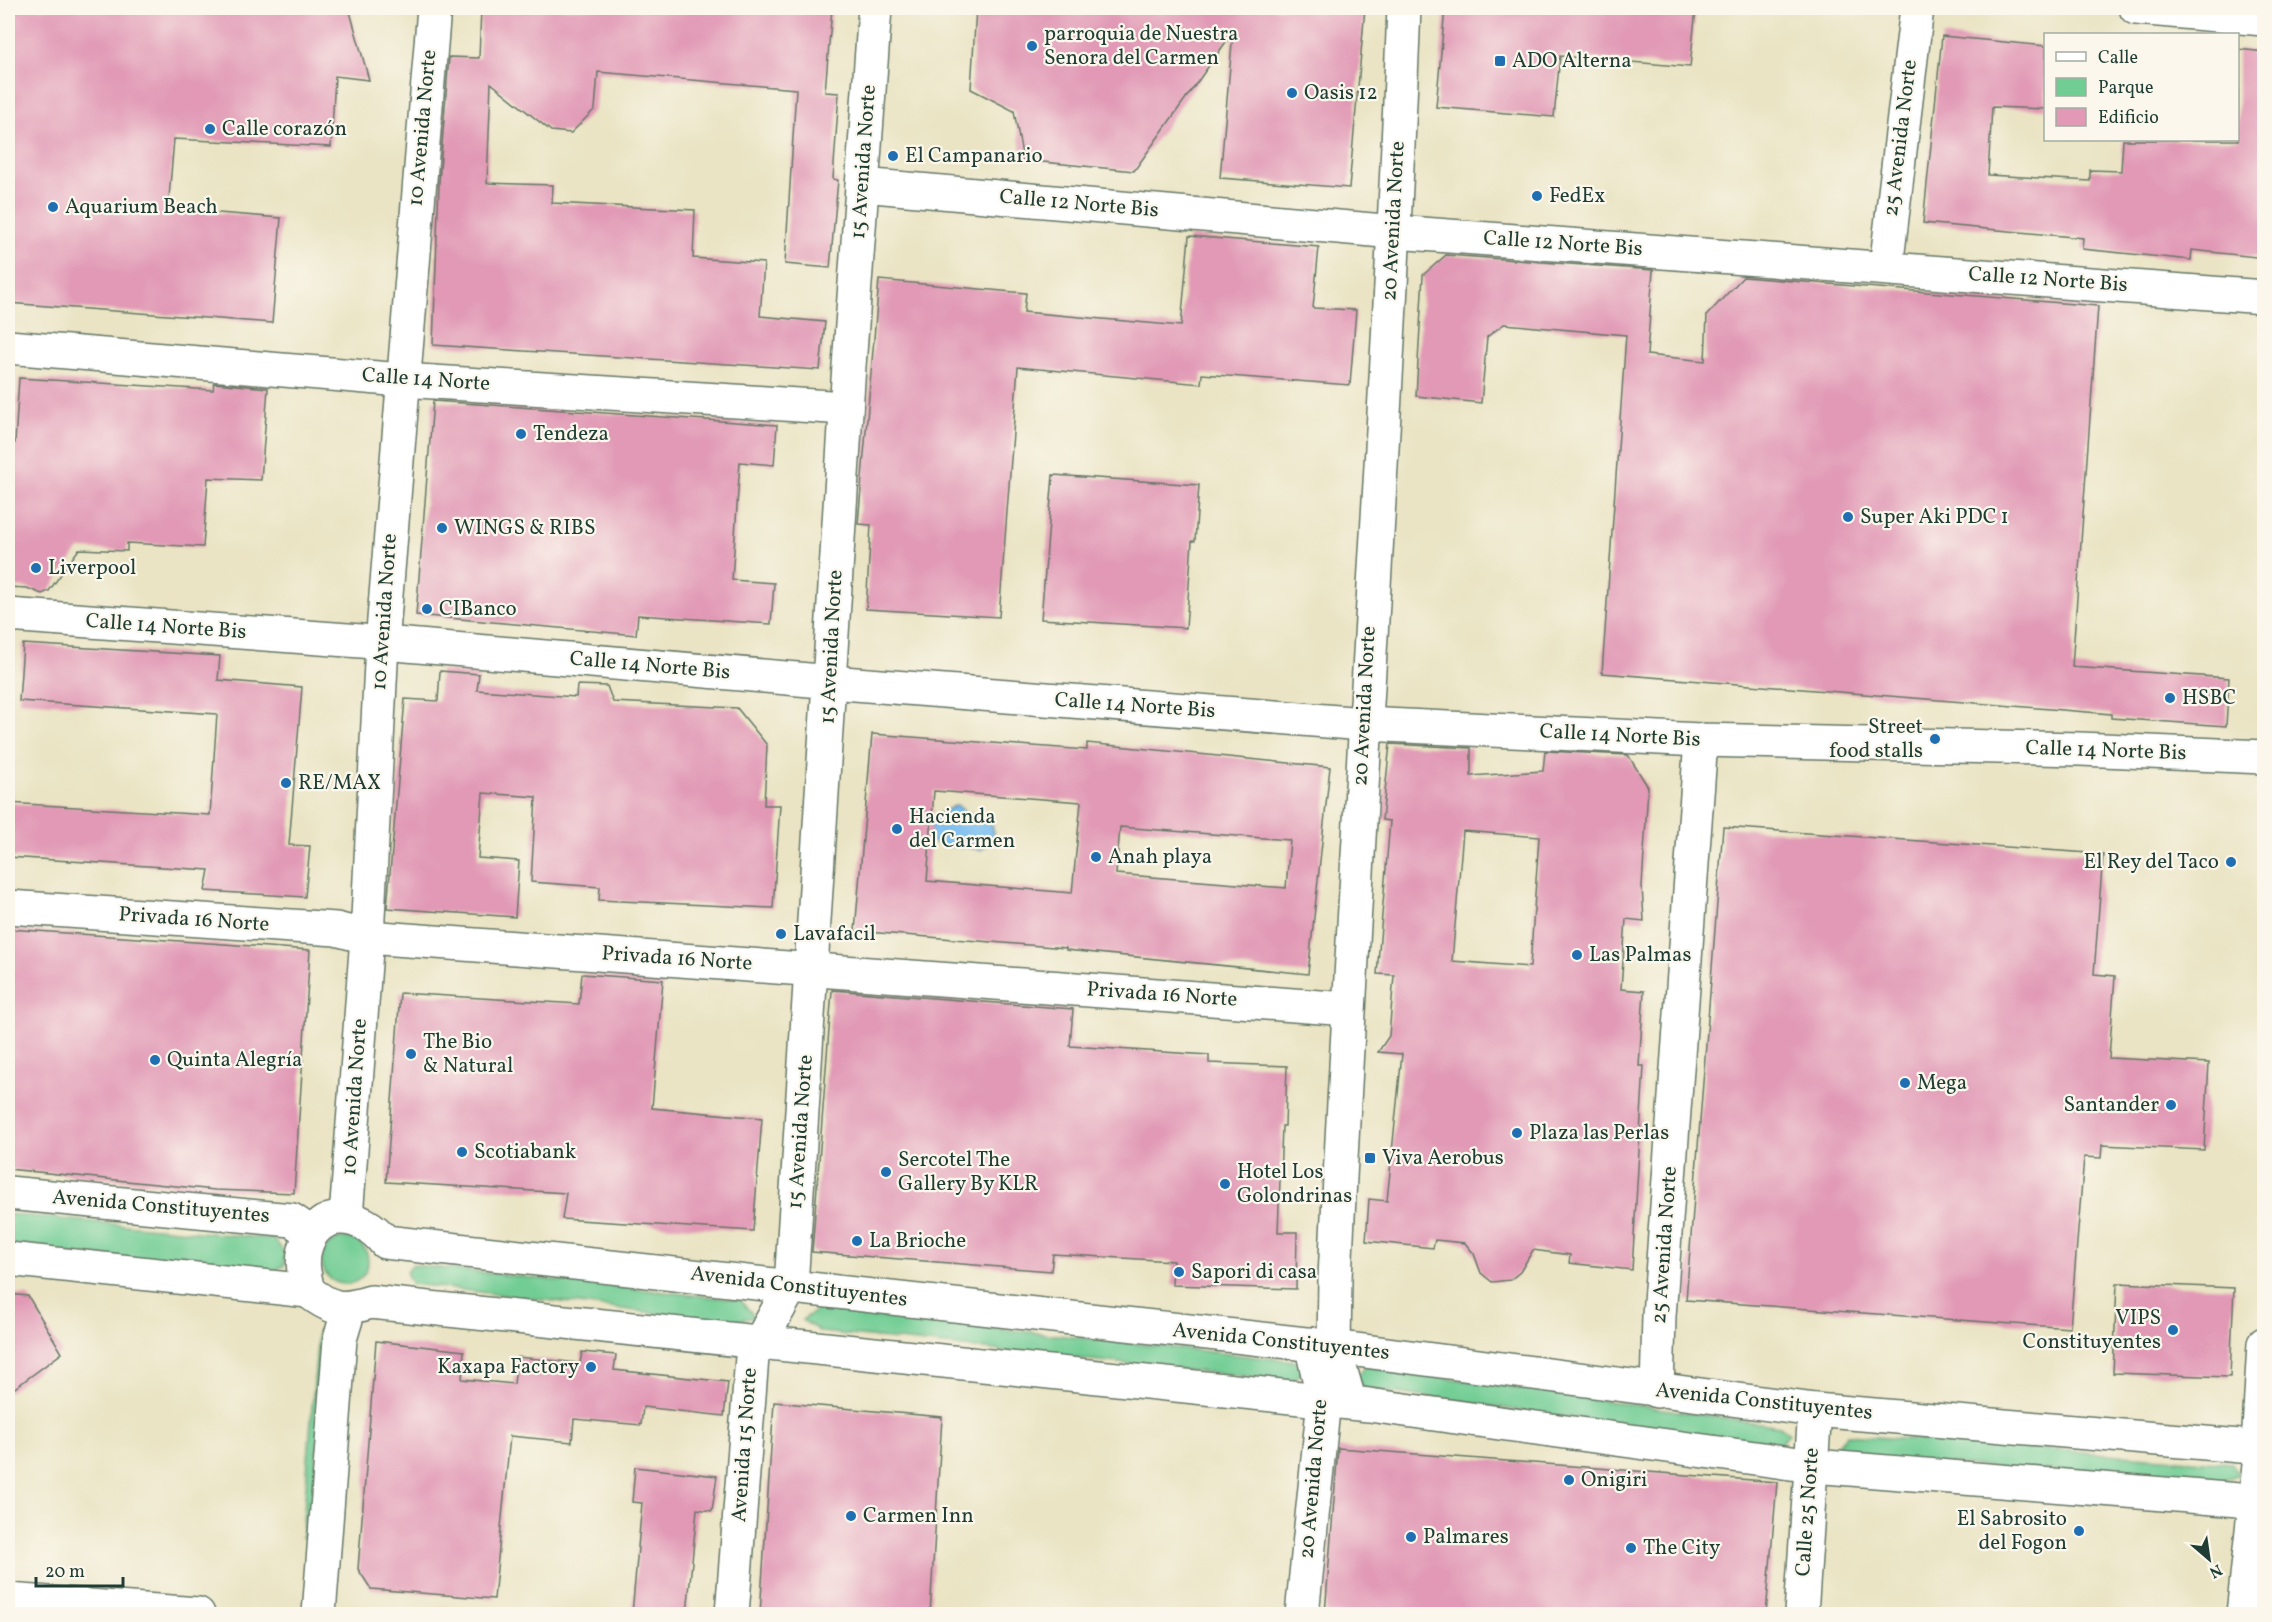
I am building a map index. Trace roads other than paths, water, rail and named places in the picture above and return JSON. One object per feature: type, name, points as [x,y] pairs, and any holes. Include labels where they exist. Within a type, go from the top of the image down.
[{"type":"street","name":"10 Avenida Norte","points":[[346,1218],[367,937],[382,644],[434,8]]},
{"type":"street","name":"15 Avenida Norte","points":[[791,1286],[846,408],[875,8]]},
{"type":"street","name":"20 Avenida Norte","points":[[1302,1614],[1337,1402],[1323,1346],[1348,1009],[1395,232],[1404,8]]},
{"type":"street","name":"25 Avenida Norte","points":[[1887,268],[1917,8]]},
{"type":"street","points":[[2136,8],[2259,15]]},
{"type":"street","name":"Calle 12 Norte Bis","points":[[862,185],[1395,232],[2265,297]]},
{"type":"street","name":"Calle 14 Norte","points":[[8,347],[402,380],[846,408]]},
{"type":"street","name":"Calle 14 Norte Bis","points":[[8,615],[1364,724],[1701,740],[2080,749],[2265,757]]},
{"type":"street","name":"25 Avenida Norte","points":[[1657,1391],[1660,1304],[1701,740]]},
{"type":"street","name":"Privada 16 Norte","points":[[8,907],[336,929],[367,937],[1348,1009]]},
{"type":"street","name":"Avenida Constituyentes","points":[[8,1193],[292,1220],[311,1233]]},
{"type":"street","points":[[308,1291],[304,1272],[304,1250],[311,1233],[325,1221],[346,1218]]},
{"type":"street","name":"Avenida Constituyentes","points":[[346,1218],[360,1221],[376,1230],[385,1242],[1323,1346],[1815,1410],[2263,1448]]},
{"type":"street","points":[[8,1259],[308,1291],[327,1304],[349,1309],[370,1302],[1337,1402],[1813,1466],[2260,1502]]},
{"type":"street","name":"Avenida 15 Norte","points":[[732,1614],[752,1357],[791,1286]]},
{"type":"street","points":[[319,1614],[340,1339],[349,1309]]},
{"type":"street","points":[[2243,1614],[2260,1502],[2263,1448],[2259,1430],[2265,1344]]},
{"type":"street","name":"Calle 25 Norte","points":[[1801,1614],[1813,1466],[1815,1410]]},
{"type":"street","points":[[8,1600],[198,1614]]},
{"type":"water","points":[[957,805],[992,824],[992,839],[980,850],[941,845],[930,840],[932,817]]},
{"type":"place","name":"parroquia de Nuestra Senora del Carmen","points":[[1032,46]]},
{"type":"place","name":"ADO Alterna","points":[[1500,61]]},
{"type":"place","name":"Oasis 12","points":[[1292,93]]},
{"type":"place","name":"Calle corazón","points":[[210,129]]},
{"type":"place","name":"El Campanario","points":[[893,156]]},
{"type":"place","name":"FedEx","points":[[1537,196]]},
{"type":"place","name":"Aquarium Beach","points":[[53,207]]},
{"type":"place","name":"Tendeza","points":[[521,434]]},
{"type":"place","name":"Super Aki PDC 1","points":[[1848,517]]},
{"type":"place","name":"WINGS & RIBS","points":[[442,528]]},
{"type":"place","name":"Liverpool","points":[[36,568]]},
{"type":"place","name":"CIBanco","points":[[427,609]]},
{"type":"place","name":"HSBC","points":[[2170,698]]},
{"type":"place","name":"Street food stalls","points":[[1935,739]]},
{"type":"place","name":"RE/MAX","points":[[286,783]]},
{"type":"place","name":"Hacienda del Carmen","points":[[897,829]]},
{"type":"place","name":"Anah playa","points":[[1096,857]]},
{"type":"place","name":"El Rey del Taco","points":[[2231,862]]},
{"type":"place","name":"Lavafacil","points":[[781,934]]},
{"type":"place","name":"Las Palmas","points":[[1577,955]]},
{"type":"place","name":"The Bio & Natural","points":[[411,1054]]},
{"type":"place","name":"Quinta Alegría","points":[[155,1060]]},
{"type":"place","name":"Mega","points":[[1905,1083]]},
{"type":"place","name":"Santander","points":[[2171,1105]]},
{"type":"place","name":"Plaza las Perlas","points":[[1517,1133]]},
{"type":"place","name":"Scotiabank","points":[[462,1152]]},
{"type":"place","name":"Viva Aerobus","points":[[1370,1158]]},
{"type":"place","name":"Sercotel The Gallery By KLR","points":[[886,1172]]},
{"type":"place","name":"Hotel Los Golondrinas","points":[[1225,1184]]},
{"type":"place","name":"La Brioche","points":[[857,1241]]},
{"type":"place","name":"Sapori di casa","points":[[1179,1272]]},
{"type":"place","name":"VIPS Constituyentes","points":[[2173,1330]]},
{"type":"place","name":"Kaxapa Factory","points":[[591,1367]]},
{"type":"place","name":"Onigiri","points":[[1569,1480]]},
{"type":"place","name":"Carmen Inn","points":[[851,1516]]},
{"type":"place","name":"El Sabrosito del Fogon","points":[[2079,1531]]},
{"type":"place","name":"Palmares","points":[[1411,1537]]},
{"type":"place","name":"The City","points":[[1631,1548]]}]
